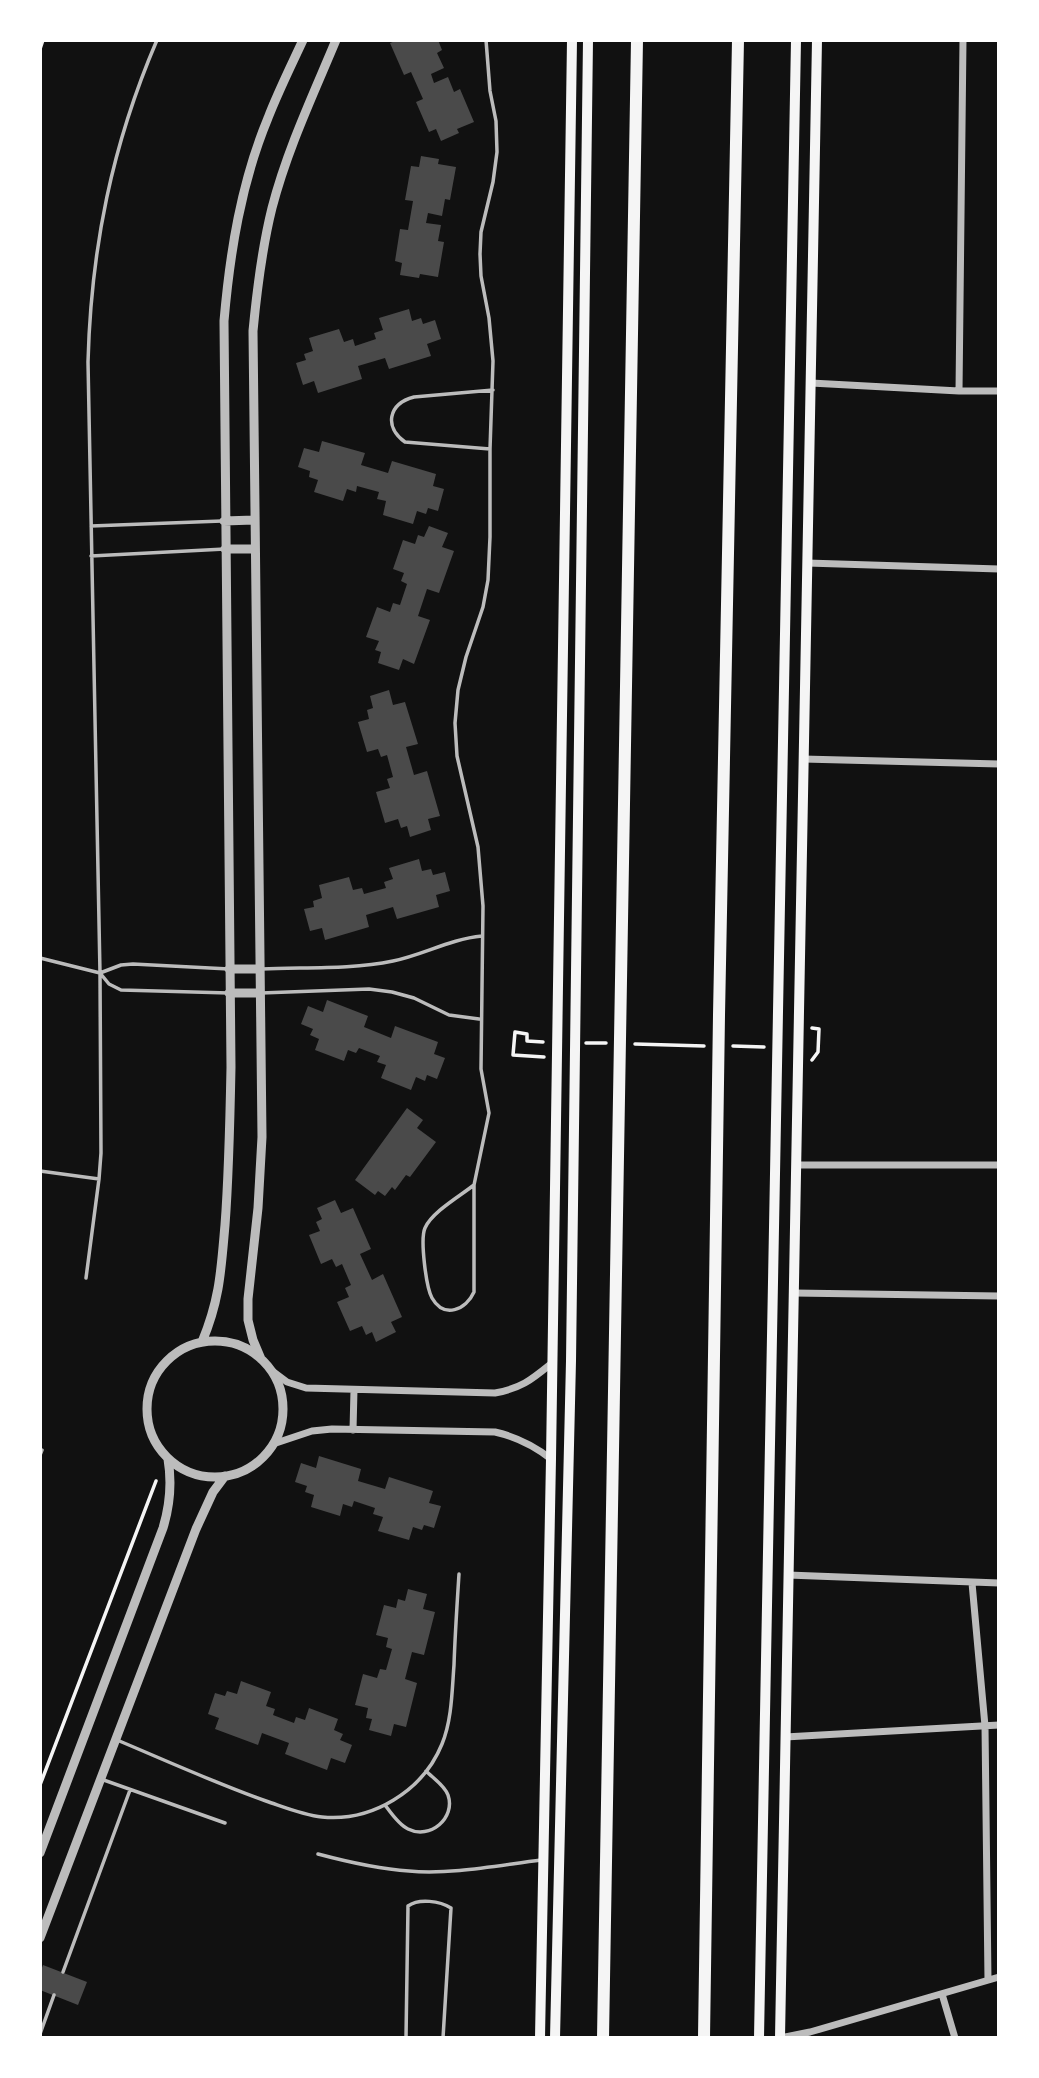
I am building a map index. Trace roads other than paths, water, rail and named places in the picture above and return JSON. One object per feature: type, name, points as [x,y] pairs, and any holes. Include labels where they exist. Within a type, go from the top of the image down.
[{"type":"highway","points":[[603,2038],[638,40]]},
{"type":"highway","points":[[704,2038],[719,1001],[738,40]]},
{"type":"main road","points":[[540,2038],[572,40]]},
{"type":"main road","points":[[555,2038],[571,1361],[588,40]]},
{"type":"main road","points":[[759,2038],[796,40]]},
{"type":"main road","points":[[780,2038],[817,40]]},
{"type":"street","points":[[202,1342],[218,1296],[226,1209],[231,1067],[224,321],[237,218],[251,168],[267,119],[303,40]]},
{"type":"street","points":[[261,1359],[248,1320],[262,1137],[258,969],[253,331],[263,247],[285,166],[336,40]]},
{"type":"street","points":[[959,391],[962,40]]},
{"type":"street","points":[[811,383],[999,391]]},
{"type":"street","points":[[225,521],[254,520]]},
{"type":"street","points":[[225,550],[255,549]]},
{"type":"street","points":[[807,563],[999,569]]},
{"type":"street","points":[[803,759],[999,764]]},
{"type":"street","points":[[229,969],[258,969]]},
{"type":"street","points":[[229,993],[259,993]]},
{"type":"street","points":[[796,1164],[999,1165]]},
{"type":"street","points":[[794,1293],[999,1296]]},
{"type":"street","points":[[271,1370],[278,1384],[283,1415],[274,1444],[253,1466],[225,1476],[195,1474],[168,1459],[157,1445],[147,1417],[147,1402],[156,1374],[176,1353],[202,1342],[234,1343],[248,1349],[288,1382],[306,1388],[495,1393],[513,1390],[552,1363]]},
{"type":"street","points":[[353,1430],[354,1390]]},
{"type":"street","points":[[274,1444],[292,1436],[332,1429],[495,1432],[516,1437],[551,1459]]},
{"type":"street","points":[[40,1853],[163,1528],[170,1493],[168,1459]]},
{"type":"street","points":[[40,1938],[195,1529],[213,1492],[225,1476]]},
{"type":"street","points":[[788,1575],[999,1583]]},
{"type":"street","points":[[972,1583],[985,1726],[988,1980]]},
{"type":"street","points":[[785,1737],[999,1725]]},
{"type":"street","points":[[780,2038],[810,2032],[999,1977]]},
{"type":"street","points":[[942,1994],[956,2038]]},
{"type":"lane","points":[[86,1278],[101,1153],[88,349],[96,248],[111,173],[133,99],[157,40]]},
{"type":"lane","points":[[474,1185],[431,1218],[422,1238],[432,1299],[440,1307],[450,1310],[461,1308],[470,1301],[474,1292],[474,1185],[489,1113],[481,1069],[483,906],[479,857],[457,757],[455,723],[460,679],[483,607],[491,537],[492,339],[480,254],[481,232],[494,182],[497,152],[486,40]]},
{"type":"lane","points":[[490,449],[405,442],[397,436],[392,427],[391,416],[403,400],[414,397],[493,390]]},
{"type":"lane","points":[[91,526],[225,521]]},
{"type":"lane","points":[[91,556],[225,550]]},
{"type":"lane","points":[[258,969],[370,965],[415,956],[452,941],[482,936]]},
{"type":"lane","points":[[40,958],[100,973],[121,965],[133,964],[229,969]]},
{"type":"lane","points":[[100,973],[109,984],[121,990],[229,993]]},
{"type":"lane","points":[[259,993],[380,990],[414,998],[449,1015],[480,1019]]},
{"type":"lane","points":[[40,1171],[99,1179]]},
{"type":"lane","points":[[116,1740],[230,1788],[320,1817],[342,1818],[359,1815],[385,1805],[416,1783],[443,1743],[452,1692],[458,1574]]},
{"type":"lane","points":[[385,1805],[409,1830],[434,1829],[443,1822],[450,1804],[448,1792],[426,1771]]},
{"type":"lane","points":[[101,1779],[225,1823]]},
{"type":"lane","points":[[63,1972],[130,1790]]},
{"type":"lane","points":[[317,1854],[342,1861],[412,1872],[544,1860]]},
{"type":"lane","points":[[406,2038],[408,1906],[415,1901],[443,1903],[451,1908],[443,2038]]},
{"type":"lane","points":[[40,2034],[54,1995]]}]
